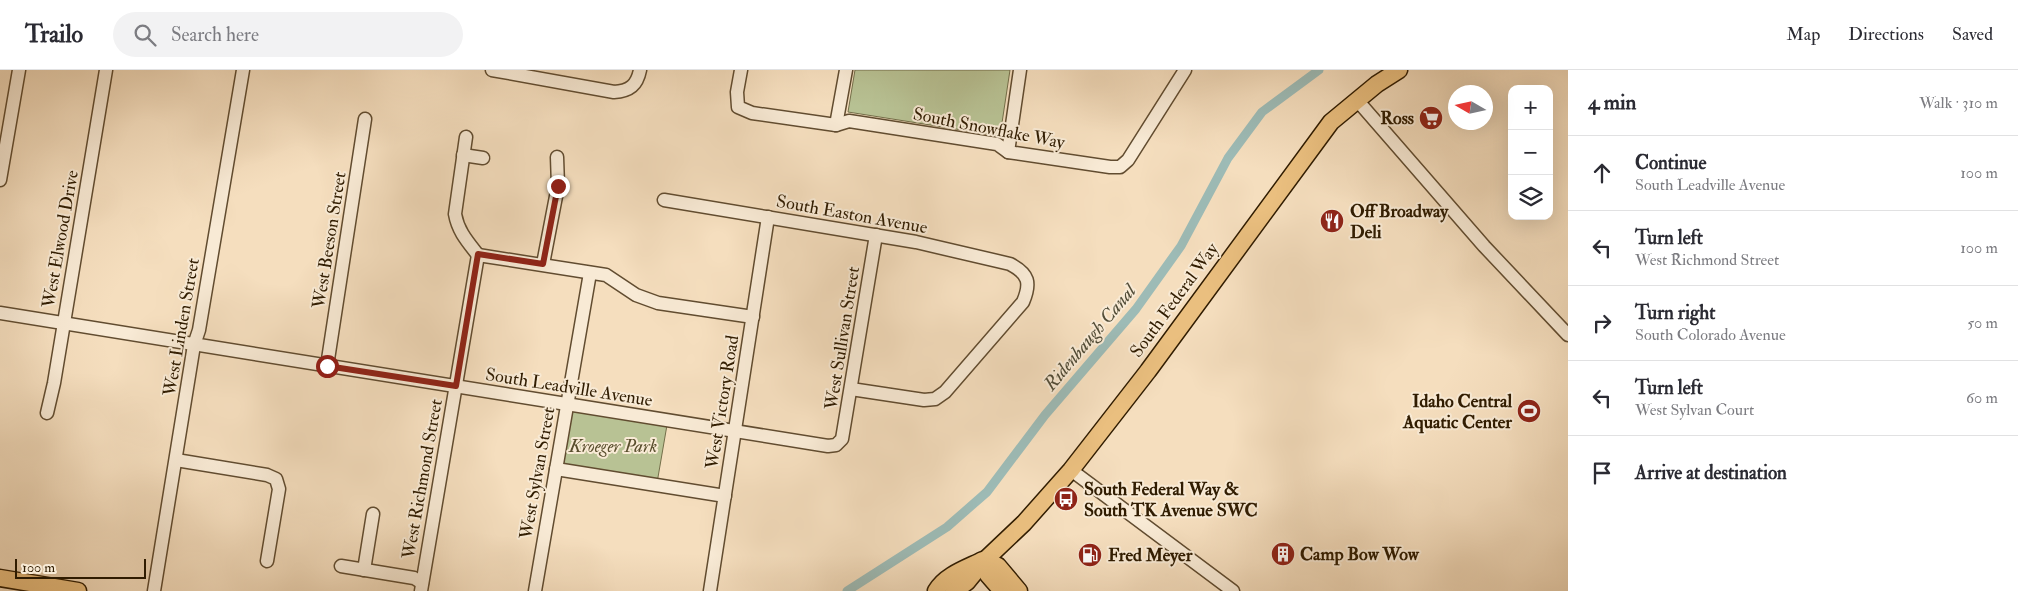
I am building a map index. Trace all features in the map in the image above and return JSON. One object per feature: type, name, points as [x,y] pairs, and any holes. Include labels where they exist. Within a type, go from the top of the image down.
[{"type":"main road","name":"South Federal Way","points":[[954,591],[967,582],[985,560],[1024,523],[1071,470],[1148,371],[1331,122],[1377,84],[1399,70]]},
{"type":"main road","name":"South Federal Way","points":[[936,591],[939,586],[959,571],[985,560]]},
{"type":"main road","points":[[985,560],[988,575],[1002,591]]},
{"type":"main road","points":[[985,560],[998,566],[1019,591]]},
{"type":"main road","points":[[0,578],[78,591]]},
{"type":"street","points":[[0,180],[19,70]]},
{"type":"street","name":"West Elwood Drive","points":[[47,413],[106,70]]},
{"type":"street","name":"West Linden Street","points":[[154,591],[194,345],[244,70]]},
{"type":"street","points":[[492,70],[614,92],[629,89],[634,85],[638,80],[640,70]]},
{"type":"street","name":"South Snowflake Way","points":[[741,70],[737,92],[738,107],[752,113],[836,126],[849,121],[997,144],[1008,152],[1110,167],[1120,167],[1128,160],[1185,70]]},
{"type":"street","points":[[836,126],[846,70]]},
{"type":"street","points":[[1008,152],[1020,70]]},
{"type":"street","points":[[1357,100],[1484,246],[1568,335]]},
{"type":"street","name":"West Beeson Street","points":[[327,366],[365,119]]},
{"type":"street","points":[[466,137],[455,214],[457,225],[463,236],[478,254],[606,275],[636,295],[658,303],[752,317]]},
{"type":"street","points":[[463,155],[483,158]]},
{"type":"street","points":[[543,264],[558,186],[557,157]]},
{"type":"street","name":"South Easton Avenue","points":[[664,200],[916,242],[1010,264],[1019,269],[1028,279],[1028,291],[1023,302],[945,392],[935,399],[924,400],[851,388]]},
{"type":"street","name":"West Victory Road","points":[[710,591],[768,217]]},
{"type":"street","name":"West Sullivan Street","points":[[836,445],[842,439],[876,235]]},
{"type":"street","name":"West Richmond Street","points":[[421,587],[478,254]]},
{"type":"street","name":"West Sylvan Street","points":[[534,591],[590,272]]},
{"type":"street","name":"South Leadville Avenue","points":[[0,313],[828,446],[836,445]]},
{"type":"street","points":[[176,460],[267,475],[276,479],[279,489],[267,560]]},
{"type":"street","points":[[556,469],[725,496]]},
{"type":"street","points":[[1071,470],[1233,591]]},
{"type":"street","points":[[364,570],[373,514]]},
{"type":"street","points":[[341,566],[414,578],[421,587]]},
{"type":"green space","points":[[855,70],[1010,70],[1000,136],[848,112]]},
{"type":"green space","name":"Kroeger Park","points":[[570,409],[667,425],[657,483],[560,467]]},
{"type":"waterway","name":"Ridenbaugh Canal","points":[[847,591],[947,527],[987,492],[1045,415],[1136,309],[1181,246],[1228,158],[1262,112],[1319,70]]},
{"type":"place","name":"Ross","points":[[1431,118]]},
{"type":"place","name":"Off Broadway Deli","points":[[1332,221]]},
{"type":"place","name":"Idaho Central Aquatic Center","points":[[1529,411]]},
{"type":"place","name":"South Federal Way & South TK Avenue SWC","points":[[1066,499]]},
{"type":"place","name":"Camp Bow Wow","points":[[1283,554]]},
{"type":"place","name":"Fred Meyer","points":[[1090,555]]},
{"type":"route","points":[[327,366],[456,386],[478,254],[543,264],[558,186]]}]
